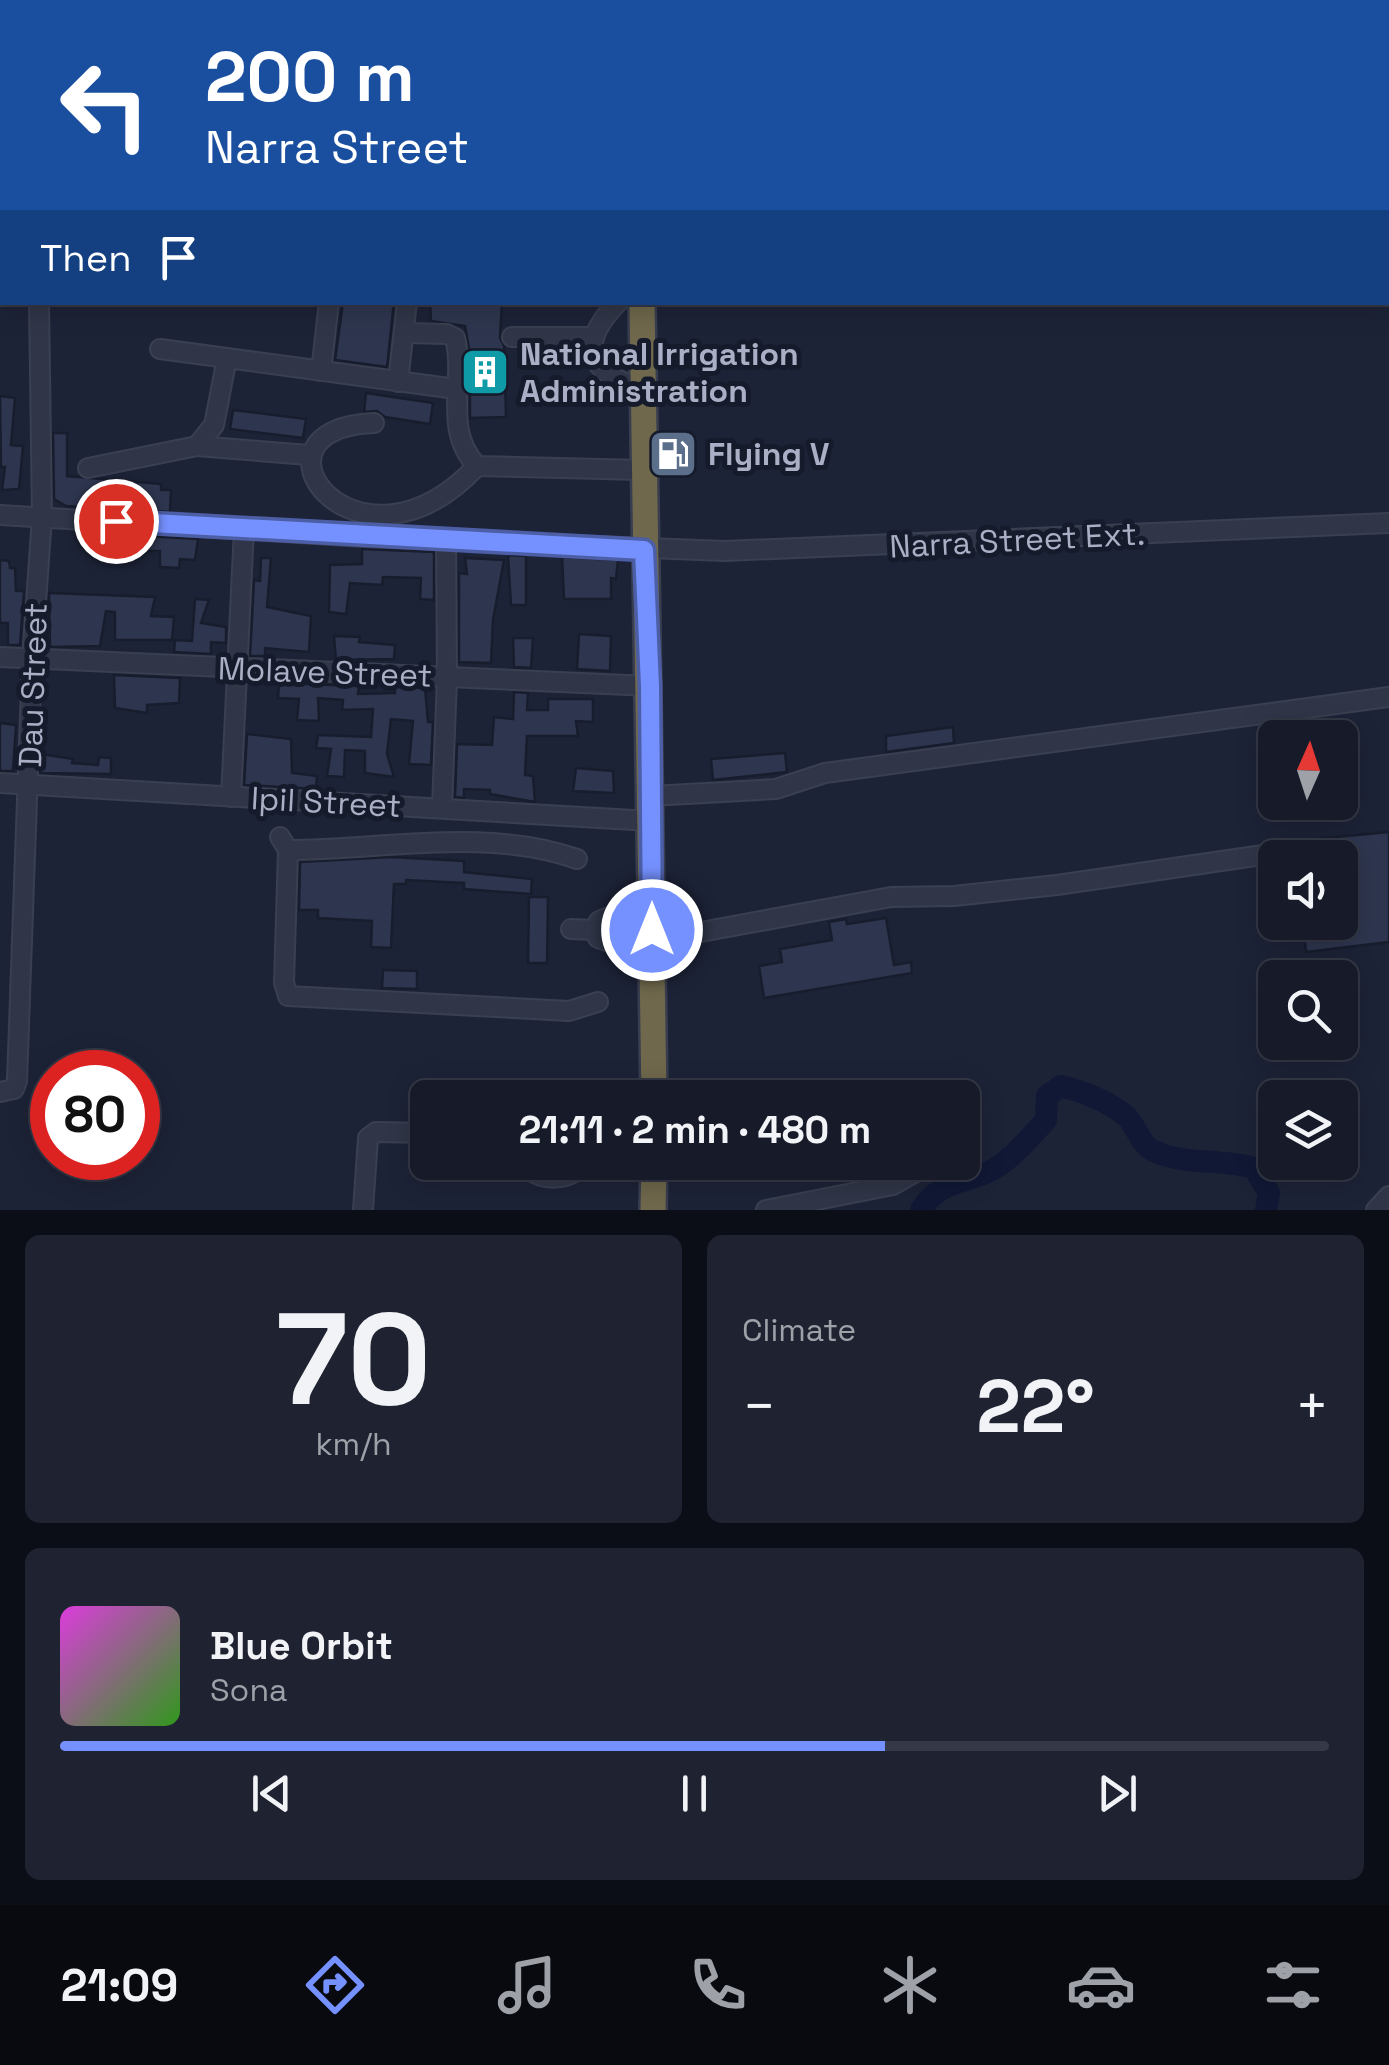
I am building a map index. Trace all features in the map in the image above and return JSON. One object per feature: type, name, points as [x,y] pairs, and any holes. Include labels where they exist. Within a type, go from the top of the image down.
[{"type":"highway","points":[[642,305],[654,1080]]},
{"type":"highway","points":[[653,1210],[654,1180]]},
{"type":"street","name":"Dau Street","points":[[5,1092],[16,1081],[32,659],[42,516],[39,305]]},
{"type":"street","points":[[321,371],[329,305]]},
{"type":"street","points":[[398,382],[407,305]]},
{"type":"street","points":[[616,305],[591,337],[592,350],[599,366],[619,382],[642,389]]},
{"type":"street","points":[[406,332],[456,338],[462,444],[477,466]]},
{"type":"street","points":[[512,337],[591,337]]},
{"type":"street","points":[[160,349],[456,389]]},
{"type":"street","points":[[197,446],[214,426],[227,358]]},
{"type":"street","points":[[374,423],[325,435],[313,443],[308,455],[313,474],[334,500],[356,512],[386,516],[437,500],[477,466],[642,470]]},
{"type":"street","points":[[88,468],[197,446],[308,455]]},
{"type":"street","name":"Narra Street Ext.","points":[[0,515],[644,550],[899,546],[1389,523]]},
{"type":"street","points":[[231,797],[244,529]]},
{"type":"street","points":[[442,808],[446,541]]},
{"type":"street","name":"Molave Street","points":[[0,657],[650,686]]},
{"type":"street","name":"Ipil Street","points":[[0,783],[442,808],[651,809],[776,789],[826,773],[1389,697]]},
{"type":"street","points":[[577,859],[545,848],[402,841],[353,850],[284,843],[284,983],[288,996],[569,1011],[598,1002]]},
{"type":"street","points":[[571,929],[594,930],[598,938],[606,941],[614,938],[617,930],[652,936],[891,897],[954,896],[1057,886],[1258,856]]},
{"type":"street","points":[[363,1210],[368,1138],[376,1132],[410,1133]]},
{"type":"street","points":[[766,1210],[902,1180]]},
{"type":"street","points":[[1376,1210],[1389,1196]]},
{"type":"building","points":[[343,305],[394,305],[387,367],[335,360]]},
{"type":"building","name":"National Irrigation Administration","points":[[430,305],[502,305],[500,338],[504,346],[506,417],[470,418],[470,354],[465,326],[431,321]]},
{"type":"building","points":[[366,393],[433,403],[430,424],[385,417],[377,411],[364,412]]},
{"type":"building","points":[[0,396],[15,398],[11,445],[23,446],[19,489],[2,490],[5,467],[1,467]]},
{"type":"building","points":[[233,410],[306,419],[303,438],[230,429]]},
{"type":"building","points":[[53,433],[67,433],[67,476],[161,484],[161,490],[171,490],[170,512],[66,506],[54,499]]},
{"type":"building","points":[[93,535],[198,539],[195,560],[180,559],[179,568],[160,567],[160,551],[132,551],[132,545],[90,552]]},
{"type":"building","points":[[362,549],[434,552],[434,600],[420,599],[421,578],[383,577],[382,585],[350,583],[346,614],[329,612],[330,565],[362,564]]},
{"type":"building","points":[[508,555],[526,556],[526,605],[511,605]]},
{"type":"building","points":[[562,557],[618,560],[616,579],[611,578],[611,599],[564,599]]},
{"type":"building","points":[[261,558],[271,558],[267,607],[311,616],[309,652],[265,648],[265,656],[250,656],[254,580],[260,581]]},
{"type":"building","points":[[465,558],[504,560],[493,620],[491,663],[459,662],[459,573],[467,574]]},
{"type":"building","points":[[0,560],[9,561],[10,568],[15,568],[16,591],[24,591],[20,645],[8,645],[8,623],[0,623]]},
{"type":"building","points":[[49,593],[155,597],[151,616],[174,617],[172,640],[115,640],[115,612],[106,611],[100,646],[50,647]]},
{"type":"building","points":[[195,599],[209,600],[201,623],[226,627],[226,643],[211,642],[211,654],[174,652],[175,640],[192,641]]},
{"type":"building","points":[[579,634],[611,636],[610,671],[577,669]]},
{"type":"building","points":[[334,636],[395,645],[394,659],[336,660]]},
{"type":"building","points":[[513,638],[533,638],[531,668],[514,667]]},
{"type":"building","points":[[114,675],[180,678],[179,703],[147,705],[147,713],[115,708]]},
{"type":"building","points":[[279,683],[359,686],[358,694],[395,693],[395,687],[425,688],[428,722],[433,722],[431,765],[409,764],[413,721],[391,719],[387,754],[394,777],[365,773],[365,751],[345,750],[344,777],[327,776],[331,749],[316,748],[318,735],[371,737],[373,709],[342,710],[343,700],[318,698],[319,721],[297,720],[299,699],[278,698]]},
{"type":"building","points":[[514,692],[528,693],[527,710],[548,710],[548,699],[593,699],[593,722],[576,721],[578,736],[527,736],[525,775],[533,776],[535,802],[490,794],[490,790],[464,789],[464,798],[455,797],[457,744],[492,745],[494,717],[513,719]]},
{"type":"building","points":[[0,723],[16,725],[13,771],[0,771]]},
{"type":"building","points":[[953,727],[954,743],[886,752],[886,736]]},
{"type":"building","points":[[247,734],[291,739],[292,773],[317,776],[316,789],[244,785]]},
{"type":"building","points":[[785,753],[787,772],[713,780],[711,759]]},
{"type":"building","points":[[41,754],[98,765],[99,757],[111,758],[111,774],[40,773]]},
{"type":"building","points":[[576,768],[613,771],[614,793],[573,791]]},
{"type":"building","points":[[1389,832],[1389,942],[1306,952],[1305,940],[1358,940],[1358,840],[1315,839]]},
{"type":"building","points":[[391,857],[464,861],[464,872],[532,879],[531,894],[464,889],[464,883],[406,880],[406,884],[394,884],[391,948],[371,947],[372,921],[318,918],[318,910],[299,910],[300,862]]},
{"type":"building","points":[[529,897],[548,897],[547,963],[528,963]]},
{"type":"building","points":[[886,918],[894,965],[911,962],[912,973],[764,998],[759,966],[782,962],[780,949],[832,940],[829,922],[846,919],[847,924]]},
{"type":"building","points":[[383,970],[417,971],[417,989],[382,988]]},
{"type":"waterway","points":[[921,1210],[936,1193],[984,1174],[1008,1159],[1046,1120],[1047,1096],[1061,1086],[1118,1110],[1154,1151],[1178,1159],[1254,1168],[1269,1193],[1266,1210]]},
{"type":"place","name":"National Irrigation Administration","points":[[485,372]]},
{"type":"place","name":"Flying V","points":[[673,454]]},
{"type":"route","points":[[116,521],[365,538],[644,550],[650,686],[652,930]]}]
